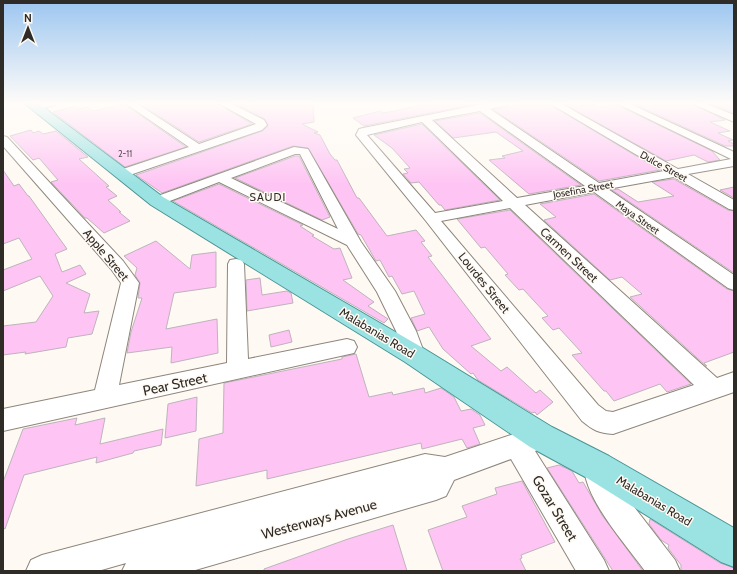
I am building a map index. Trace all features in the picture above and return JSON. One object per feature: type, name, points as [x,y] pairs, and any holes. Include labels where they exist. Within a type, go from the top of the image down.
[{"type":"main road","name":"Malabanias Road","points":[[68,130],[121,174],[157,201],[414,355],[529,441],[598,467],[734,549]]},
{"type":"street","points":[[169,130],[197,148]]},
{"type":"street","points":[[121,174],[253,130]]},
{"type":"street","name":"Lourdes Street","points":[[369,130],[363,131],[361,135],[431,218],[590,414],[601,422],[613,423],[724,386]]},
{"type":"street","name":"Carmen Street","points":[[435,130],[513,203],[724,386]]},
{"type":"street","name":"Maya Street","points":[[514,130],[734,284]]},
{"type":"street","name":"Dulce Street","points":[[601,130],[734,206]]},
{"type":"street","points":[[678,130],[734,156]]},
{"type":"street","name":"Apple Street","points":[[3,139],[117,265],[130,283],[105,398]]},
{"type":"street","points":[[157,201],[294,150],[304,151],[353,242],[386,291],[406,331],[414,355]]},
{"type":"street","name":"Josefina Street","points":[[431,218],[734,162]]},
{"type":"street","points":[[219,177],[353,242]]},
{"type":"street","points":[[236,264],[238,370]]},
{"type":"street","name":"Pear Street","points":[[3,420],[347,347]]},
{"type":"street","name":"Westerways Avenue","points":[[42,571],[184,544],[436,486],[446,470],[529,441]]},
{"type":"street","name":"Gozar Street","points":[[529,441],[594,571]]},
{"type":"street","points":[[598,467],[599,478],[608,496],[664,571]]},
{"type":"street","name":"Westerways Avenue","points":[[138,571],[184,544]]},
{"type":"building","points":[[31,130],[33,133],[39,131],[43,134],[56,131],[88,157],[79,159],[109,186],[106,187],[117,196],[108,200],[130,221],[104,233],[87,218],[85,218],[51,182],[58,180],[39,158],[33,160],[10,136]]},
{"type":"building","points":[[76,130],[161,130],[186,147],[125,167]]},
{"type":"building","points":[[180,130],[235,130],[199,142]]},
{"type":"building","points":[[314,130],[318,132],[314,133],[320,135],[330,154],[335,160],[337,160],[357,198],[359,198],[387,236],[416,230],[425,241],[421,242],[432,256],[428,257],[491,339],[471,346],[501,371],[507,367],[536,393],[540,390],[553,402],[537,415],[535,412],[532,413],[478,380],[473,373],[471,374],[443,349],[429,327],[417,331],[411,318],[425,314],[414,291],[402,294],[392,276],[389,277],[380,260],[376,261],[361,235],[358,234],[308,148],[293,146],[162,193],[136,175],[262,131]]},
{"type":"building","points":[[397,130],[428,130],[500,200],[445,210],[419,182],[411,183],[403,174],[408,173],[404,169],[410,168],[392,148],[374,135]]},
{"type":"building","points":[[444,130],[504,130],[581,185],[529,194],[489,160],[505,158],[502,156],[523,151],[496,132],[453,138]]},
{"type":"building","points":[[523,130],[592,130],[660,170],[599,181]]},
{"type":"building","points":[[610,130],[668,130],[712,151],[720,160],[708,162],[694,155],[666,161]]},
{"type":"building","points":[[690,130],[730,131],[718,133],[733,140],[728,141],[734,144],[734,146],[725,146]]},
{"type":"building","points":[[295,156],[299,156],[330,217],[322,220],[235,178]]},
{"type":"building","points":[[3,170],[14,186],[19,184],[29,196],[67,249],[55,254],[62,272],[80,265],[86,274],[66,283],[90,294],[84,313],[99,311],[92,334],[68,338],[66,347],[25,354],[26,352],[3,355],[3,326],[36,322],[53,296],[40,276],[3,291],[3,270],[32,259],[19,238],[3,244]]},
{"type":"building","points":[[674,179],[728,210],[734,211],[734,273],[612,190],[618,189],[638,202],[674,196],[652,182]]},
{"type":"building","points":[[219,184],[303,225],[300,226],[314,235],[312,236],[334,249],[340,248],[352,278],[343,280],[374,302],[368,306],[388,319],[384,323],[173,201]]},
{"type":"building","points":[[734,187],[734,198],[720,190]]},
{"type":"building","points":[[594,194],[727,289],[734,291],[734,352],[704,363],[706,366],[630,297],[642,294],[622,277],[610,280],[544,220],[556,217],[540,204]]},
{"type":"building","points":[[510,210],[691,384],[667,392],[660,384],[614,401],[572,355],[582,353],[559,328],[553,330],[542,318],[548,316],[523,289],[519,290],[505,275],[508,274],[485,247],[481,248],[457,219]]},
{"type":"building","points":[[156,241],[190,269],[192,255],[216,252],[216,287],[174,293],[166,329],[217,319],[218,353],[171,363],[172,347],[127,353],[131,332],[142,298],[138,298],[140,283],[135,275],[137,268],[124,256]]},
{"type":"building","points":[[260,278],[262,295],[287,291],[291,293],[293,303],[247,311],[246,280]]},
{"type":"building","points":[[289,330],[292,342],[271,347],[269,335]]},
{"type":"building","points":[[356,354],[369,397],[392,392],[393,395],[424,388],[425,393],[441,388],[454,397],[461,411],[471,409],[480,415],[485,425],[473,428],[480,444],[467,448],[462,439],[422,449],[421,443],[267,479],[267,470],[196,486],[199,439],[223,433],[224,383],[342,359],[342,357]]},
{"type":"building","points":[[197,397],[196,431],[165,438],[168,404]]},
{"type":"building","points":[[77,418],[75,425],[105,418],[100,444],[163,429],[161,445],[134,451],[133,453],[96,463],[97,457],[24,475],[5,529],[3,528],[3,482],[23,429]]},
{"type":"building","points":[[559,465],[572,471],[579,483],[583,482],[602,515],[643,571],[613,571],[547,468]]},
{"type":"building","points":[[522,481],[555,542],[521,555],[522,558],[520,559],[526,571],[443,571],[428,530],[467,517],[462,506],[497,494],[495,488]]},
{"type":"building","points":[[650,519],[720,563],[734,568],[734,571],[681,571],[681,565],[668,548],[669,545],[661,540],[649,524]]},
{"type":"building","points":[[393,525],[407,571],[264,571],[264,569],[348,539]]},
{"type":"district","name":"SAUDI","points":[[268,197]]}]
